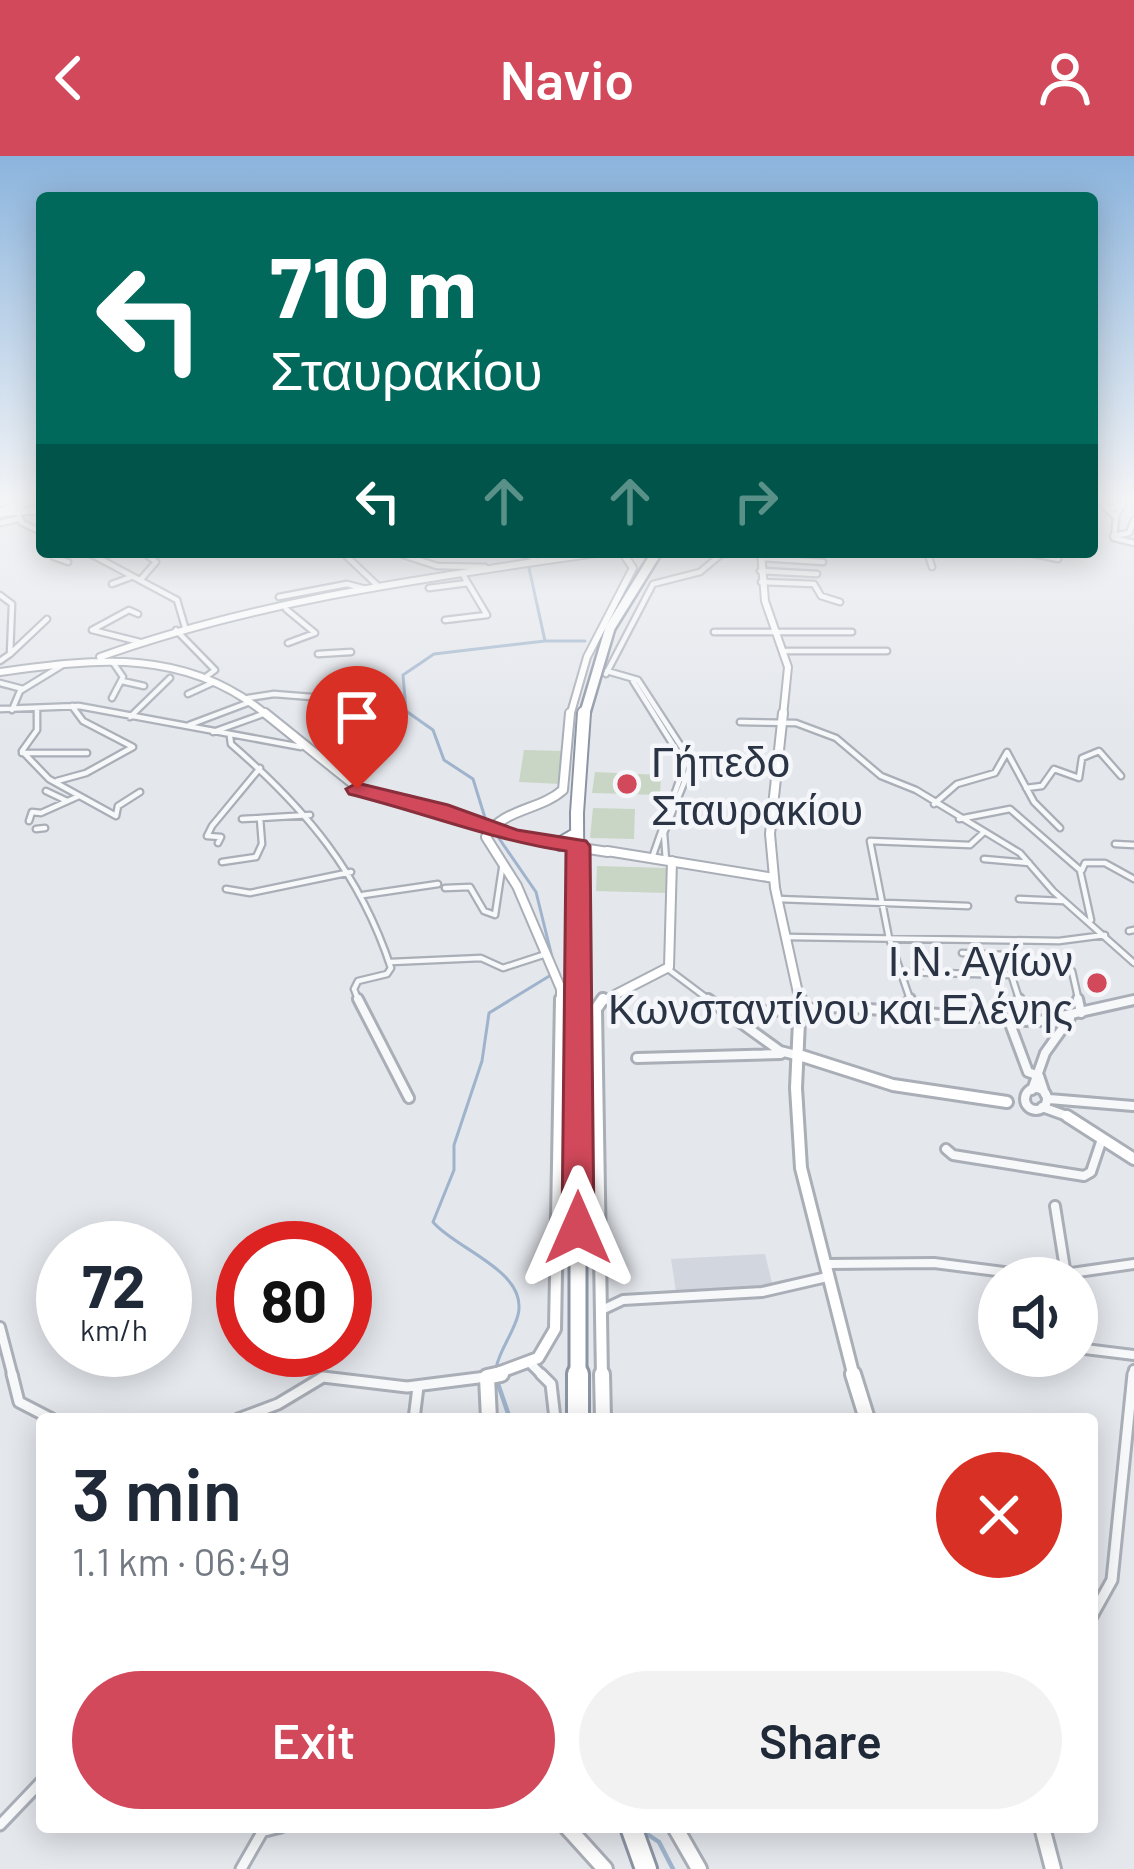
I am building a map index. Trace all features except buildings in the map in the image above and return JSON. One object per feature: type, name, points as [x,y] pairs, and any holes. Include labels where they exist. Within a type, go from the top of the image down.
[{"type":"highway","points":[[578,1413],[572,1033],[581,734],[593,673],[619,610],[642,577]]},
{"type":"highway","points":[[553,843],[603,851]]},
{"type":"highway","points":[[633,1833],[646,1869]]},
{"type":"street","points":[[112,584],[131,577]]},
{"type":"street","points":[[137,577],[177,600],[179,627],[215,670],[212,678],[188,694]]},
{"type":"street","points":[[368,577],[378,586]]},
{"type":"street","points":[[12,710],[22,689],[52,670],[179,627],[286,609],[424,577]]},
{"type":"street","points":[[445,620],[487,615],[464,577]]},
{"type":"street","points":[[253,1413],[323,1377],[418,1387],[487,1377],[531,1364],[547,1351],[555,1329],[572,1033],[561,989],[543,955],[537,930],[488,843],[498,820],[548,804],[563,790],[579,679],[599,624],[628,577]]},
{"type":"street","points":[[668,969],[669,860],[664,833],[692,764],[635,680],[607,673],[652,584],[680,577]]},
{"type":"street","points":[[761,577],[786,651],[784,721],[771,808],[773,878],[801,1006],[796,1109],[801,1168],[865,1413]]},
{"type":"street","points":[[761,582],[814,584],[821,596],[840,602]]},
{"type":"street","points":[[279,597],[350,584],[366,589]]},
{"type":"street","points":[[429,588],[468,584]]},
{"type":"street","points":[[334,586],[344,594]]},
{"type":"street","points":[[445,586],[451,596]]},
{"type":"street","points":[[273,588],[286,609],[315,633],[288,643]]},
{"type":"street","points":[[319,589],[344,594]]},
{"type":"street","points":[[0,595],[13,607],[10,653]]},
{"type":"street","points":[[138,614],[128,611],[92,630],[140,642]]},
{"type":"street","points":[[0,661],[46,619]]},
{"type":"street","points":[[714,632],[852,632]]},
{"type":"street","points":[[786,651],[887,651]]},
{"type":"street","points":[[318,654],[351,652]]},
{"type":"street","points":[[0,672],[90,659],[212,678],[250,700],[358,790],[553,843]]},
{"type":"street","points":[[112,661],[122,682]]},
{"type":"street","points":[[129,721],[170,678]]},
{"type":"street","points":[[635,680],[686,764],[652,858]]},
{"type":"street","points":[[122,682],[144,686]]},
{"type":"street","points":[[112,698],[122,682]]},
{"type":"street","points":[[0,683],[22,689]]},
{"type":"street","points":[[186,727],[274,694],[387,703]]},
{"type":"street","points":[[54,782],[86,773],[133,747],[83,722],[72,706]]},
{"type":"street","points":[[22,753],[38,728],[37,709]]},
{"type":"street","points":[[0,710],[103,709],[129,721],[301,747]]},
{"type":"street","points":[[210,733],[265,713]]},
{"type":"street","points":[[740,722],[784,721],[834,736],[877,773],[1032,864],[1065,902],[1134,963]]},
{"type":"street","points":[[230,737],[229,742],[310,814],[363,895],[391,962],[387,974],[361,980],[354,987],[370,1028],[399,1067],[409,1098]]},
{"type":"street","points":[[1026,788],[1042,785],[1054,769],[1078,778],[1082,758],[1099,751],[1121,776]]},
{"type":"street","points":[[934,804],[955,784],[995,773],[1004,752],[1013,755],[1026,788],[1060,828]]},
{"type":"street","points":[[22,753],[54,782],[117,816],[117,807],[140,793]]},
{"type":"street","points":[[22,753],[88,753]]},
{"type":"street","points":[[218,843],[221,837],[207,836],[219,810],[251,788],[260,768]]},
{"type":"street","points":[[46,790],[67,802]]},
{"type":"street","points":[[28,821],[32,812],[40,814],[80,795]]},
{"type":"street","points":[[958,819],[1010,809],[1081,872]]},
{"type":"street","points":[[242,819],[310,814]]},
{"type":"street","points":[[222,862],[256,857],[262,844],[260,818]]},
{"type":"street","points":[[915,1012],[889,938],[870,841],[970,845],[982,833]]},
{"type":"street","points":[[1115,844],[1134,845]]},
{"type":"street","points":[[603,851],[773,878]]},
{"type":"street","points":[[984,859],[1032,864]]},
{"type":"street","points":[[363,895],[470,887],[484,912],[495,915],[502,862]]},
{"type":"street","points":[[1090,923],[1081,872],[1085,863],[1101,862],[1134,879]]},
{"type":"street","points":[[226,889],[250,893],[351,872]]},
{"type":"street","points":[[778,899],[968,906]]},
{"type":"street","points":[[1019,899],[1065,902]]},
{"type":"street","points":[[787,937],[1059,941],[1105,935]]},
{"type":"street","points":[[962,952],[1005,955],[1026,1021]]},
{"type":"street","points":[[391,962],[478,958],[501,968],[543,955]]},
{"type":"street","points":[[668,969],[784,1054]]},
{"type":"street","points":[[603,1413],[596,1009],[601,998],[668,969]]},
{"type":"street","points":[[1072,971],[1081,1013]]},
{"type":"street","points":[[900,972],[1012,976]]},
{"type":"street","points":[[733,1013],[801,1006],[1026,1021],[1070,1018],[1133,1004]]},
{"type":"street","points":[[1007,1102],[1032,1090],[1045,1053],[1070,1018]]},
{"type":"street","points":[[1009,1021],[1028,1072],[1039,1076],[1047,1096],[1101,1142],[1134,1159]]},
{"type":"street","points":[[572,1033],[597,1033]]},
{"type":"street","points":[[637,1058],[799,1055],[909,1089],[1037,1107],[1066,1116]]},
{"type":"street","points":[[1032,1090],[1134,1108]]},
{"type":"street","points":[[1022,1096],[1037,1107]]},
{"type":"street","points":[[1037,1107],[1047,1096]]},
{"type":"street","points":[[946,1149],[953,1156],[1084,1176],[1090,1174],[1101,1142]]},
{"type":"street","points":[[1055,1205],[1063,1257]]},
{"type":"street","points":[[601,1310],[623,1300],[762,1292],[825,1270],[934,1263],[978,1269]]},
{"type":"street","points":[[1098,1270],[1134,1264]]},
{"type":"street","points":[[0,1327],[20,1402],[41,1413]]},
{"type":"street","points":[[1098,1351],[1134,1355]]},
{"type":"street","points":[[531,1364],[551,1384],[554,1413]]},
{"type":"street","points":[[1098,1605],[1112,1580],[1118,1488],[1134,1370]]},
{"type":"street","points":[[487,1377],[488,1413]]},
{"type":"street","points":[[414,1413],[418,1387]]},
{"type":"street","points":[[0,1825],[36,1787]]},
{"type":"street","points":[[242,1869],[263,1833]]},
{"type":"street","points":[[572,1833],[605,1869]]},
{"type":"street","points":[[678,1833],[699,1869]]},
{"type":"street","points":[[1044,1833],[1053,1869]]},
{"type":"shaded area","points":[[765,1254],[773,1287],[676,1292],[671,1259]]},
{"type":"green space","name":"Γήπεδο Σταυρακίου","points":[[524,750],[564,751],[560,784],[519,782]]},
{"type":"green space","name":"Γήπεδο Σταυρακίου","points":[[595,772],[661,775],[660,795],[592,793]]},
{"type":"green space","points":[[593,808],[635,809],[634,839],[590,838]]},
{"type":"green space","points":[[597,866],[666,868],[666,893],[596,891]]},
{"type":"waterway","points":[[531,577],[545,641]]},
{"type":"waterway","points":[[486,821],[473,779],[444,760],[433,730],[406,711],[403,675],[434,654],[545,641]]},
{"type":"waterway","points":[[545,641],[585,641]]},
{"type":"waterway","points":[[496,834],[536,892],[553,961]]},
{"type":"waterway","points":[[496,1368],[516,1322],[518,1299],[502,1273],[433,1222],[454,1170],[454,1145],[482,1061],[489,1013],[551,975]]},
{"type":"waterway","points":[[497,1381],[508,1413]]},
{"type":"waterway","points":[[647,1834],[659,1842],[673,1869]]},
{"type":"place","name":"Γήπεδο Σταυρακίου","points":[[627,784]]},
{"type":"place","name":"Ι.Ν. Αγίων Κωνσταντίνου και Ελένης","points":[[1097,983]]},
{"type":"route","points":[[357,789],[440,810],[513,836],[578,846],[578,1228]]}]
